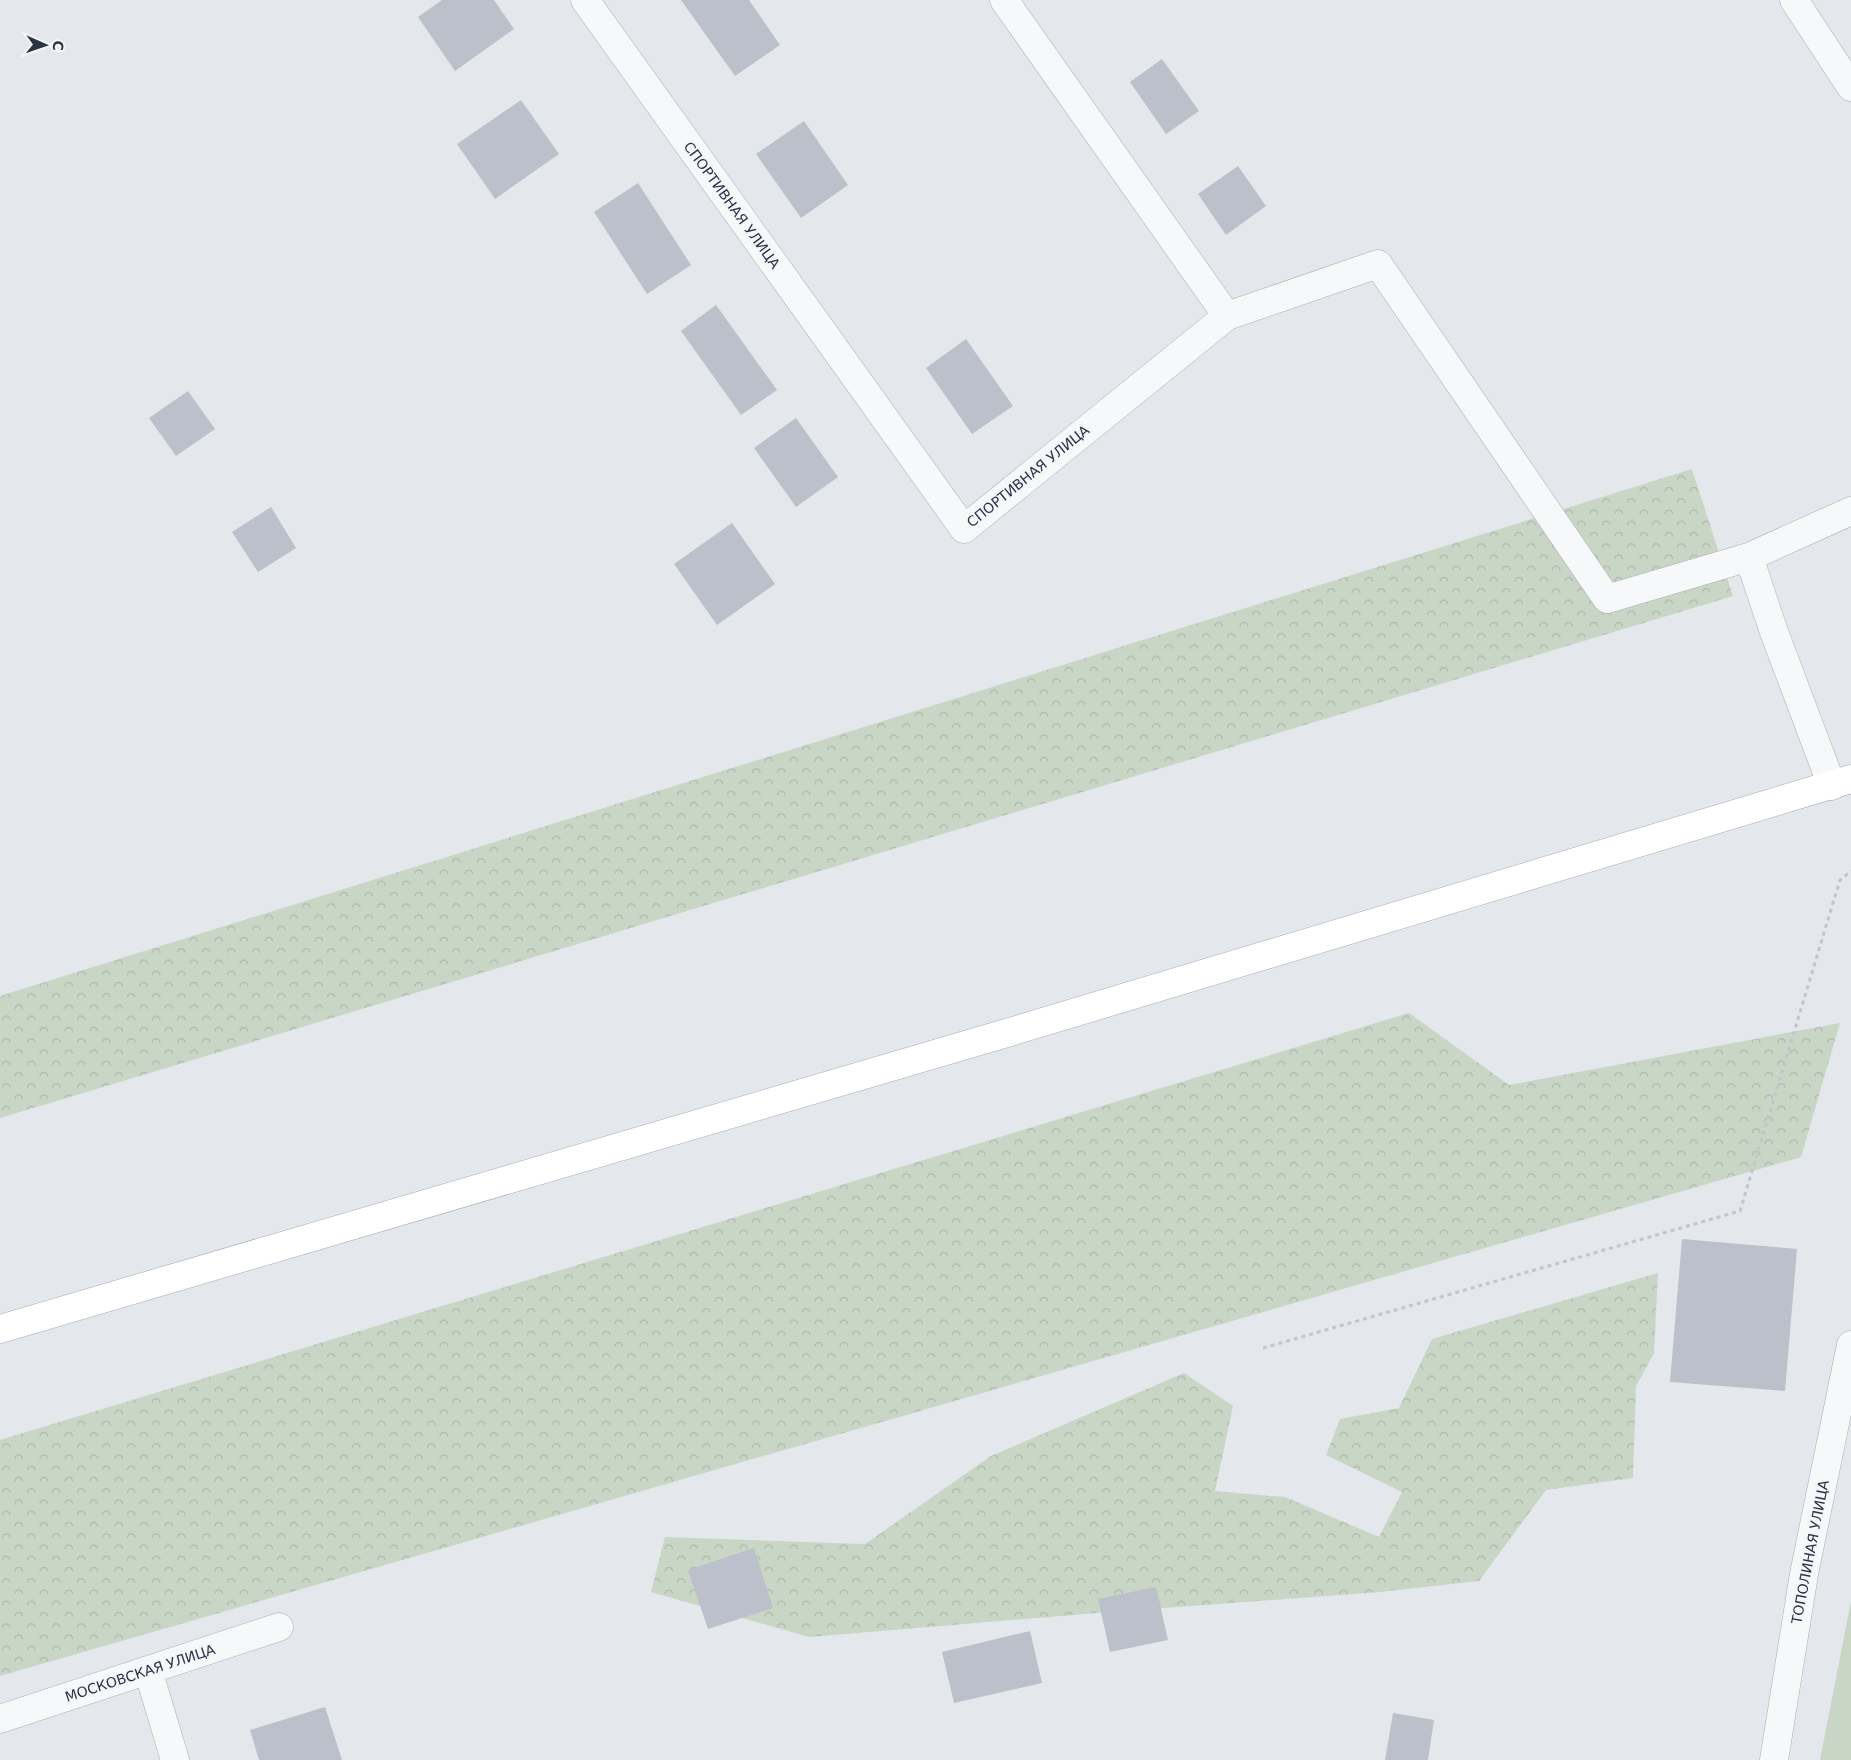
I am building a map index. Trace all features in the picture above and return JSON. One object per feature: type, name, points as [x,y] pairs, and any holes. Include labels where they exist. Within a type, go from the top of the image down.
[{"type":"main road","points":[[0,1329],[1010,1032],[1841,783]]},
{"type":"street","name":"СПОРТИВНАЯ УЛИЦА","points":[[584,0],[964,529],[1227,316]]},
{"type":"street","points":[[1004,0],[1227,316],[1378,264],[1608,599],[1749,557],[1851,511]]},
{"type":"street","points":[[1794,0],[1851,87]]},
{"type":"street","points":[[1749,557],[1774,632],[1841,783]]},
{"type":"street","name":"ТОПОЛИНАЯ УЛИЦА","points":[[1774,1760],[1804,1574],[1851,1345]]},
{"type":"street","name":"МОСКОВСКАЯ УЛИЦА","points":[[0,1719],[279,1627]]},
{"type":"street","points":[[148,1670],[176,1760]]},
{"type":"path","points":[[1262,1348],[1740,1211],[1840,880],[1851,871]]},
{"type":"green space","points":[[1692,469],[1733,596],[0,1118],[0,996]]},
{"type":"green space","points":[[1409,1013],[1509,1085],[1840,1023],[1801,1157],[0,1676],[0,1440]]},
{"type":"green space","points":[[1658,1273],[1654,1353],[1636,1386],[1633,1478],[1546,1490],[1479,1581],[1380,1592],[809,1637],[651,1592],[665,1537],[865,1544],[991,1456],[1184,1373],[1233,1406],[1215,1491],[1285,1497],[1379,1537],[1402,1492],[1326,1455],[1340,1419],[1399,1408],[1432,1339]]},
{"type":"green space","points":[[1851,1601],[1851,1760],[1820,1760]]},
{"type":"building","points":[[442,0],[494,0],[514,29],[455,71],[418,17]]},
{"type":"building","points":[[681,0],[749,0],[780,45],[735,76]]},
{"type":"building","points":[[1162,59],[1199,111],[1166,134],[1130,82]]},
{"type":"building","points":[[521,100],[559,154],[495,199],[457,144]]},
{"type":"building","points":[[804,121],[848,185],[801,218],[756,154]]},
{"type":"building","points":[[1238,166],[1266,206],[1226,235],[1198,194]]},
{"type":"building","points":[[638,183],[691,265],[647,294],[594,212]]},
{"type":"building","points":[[716,305],[777,390],[741,415],[681,331]]},
{"type":"building","points":[[966,339],[1013,406],[972,434],[926,368]]},
{"type":"building","points":[[188,391],[215,429],[176,456],[149,418]]},
{"type":"building","points":[[796,418],[838,477],[796,507],[754,448]]},
{"type":"building","points":[[271,507],[296,548],[258,572],[232,532]]},
{"type":"building","points":[[732,523],[775,584],[717,625],[674,564]]},
{"type":"building","points":[[1682,1239],[1797,1249],[1785,1391],[1670,1382]]},
{"type":"building","points":[[754,1548],[773,1608],[708,1629],[688,1570]]},
{"type":"building","points":[[1156,1587],[1168,1640],[1110,1652],[1098,1599]]},
{"type":"building","points":[[1030,1631],[1042,1683],[954,1703],[942,1652]]},
{"type":"building","points":[[325,1707],[342,1760],[259,1760],[250,1730]]},
{"type":"building","points":[[1393,1713],[1434,1720],[1428,1760],[1385,1760]]}]
